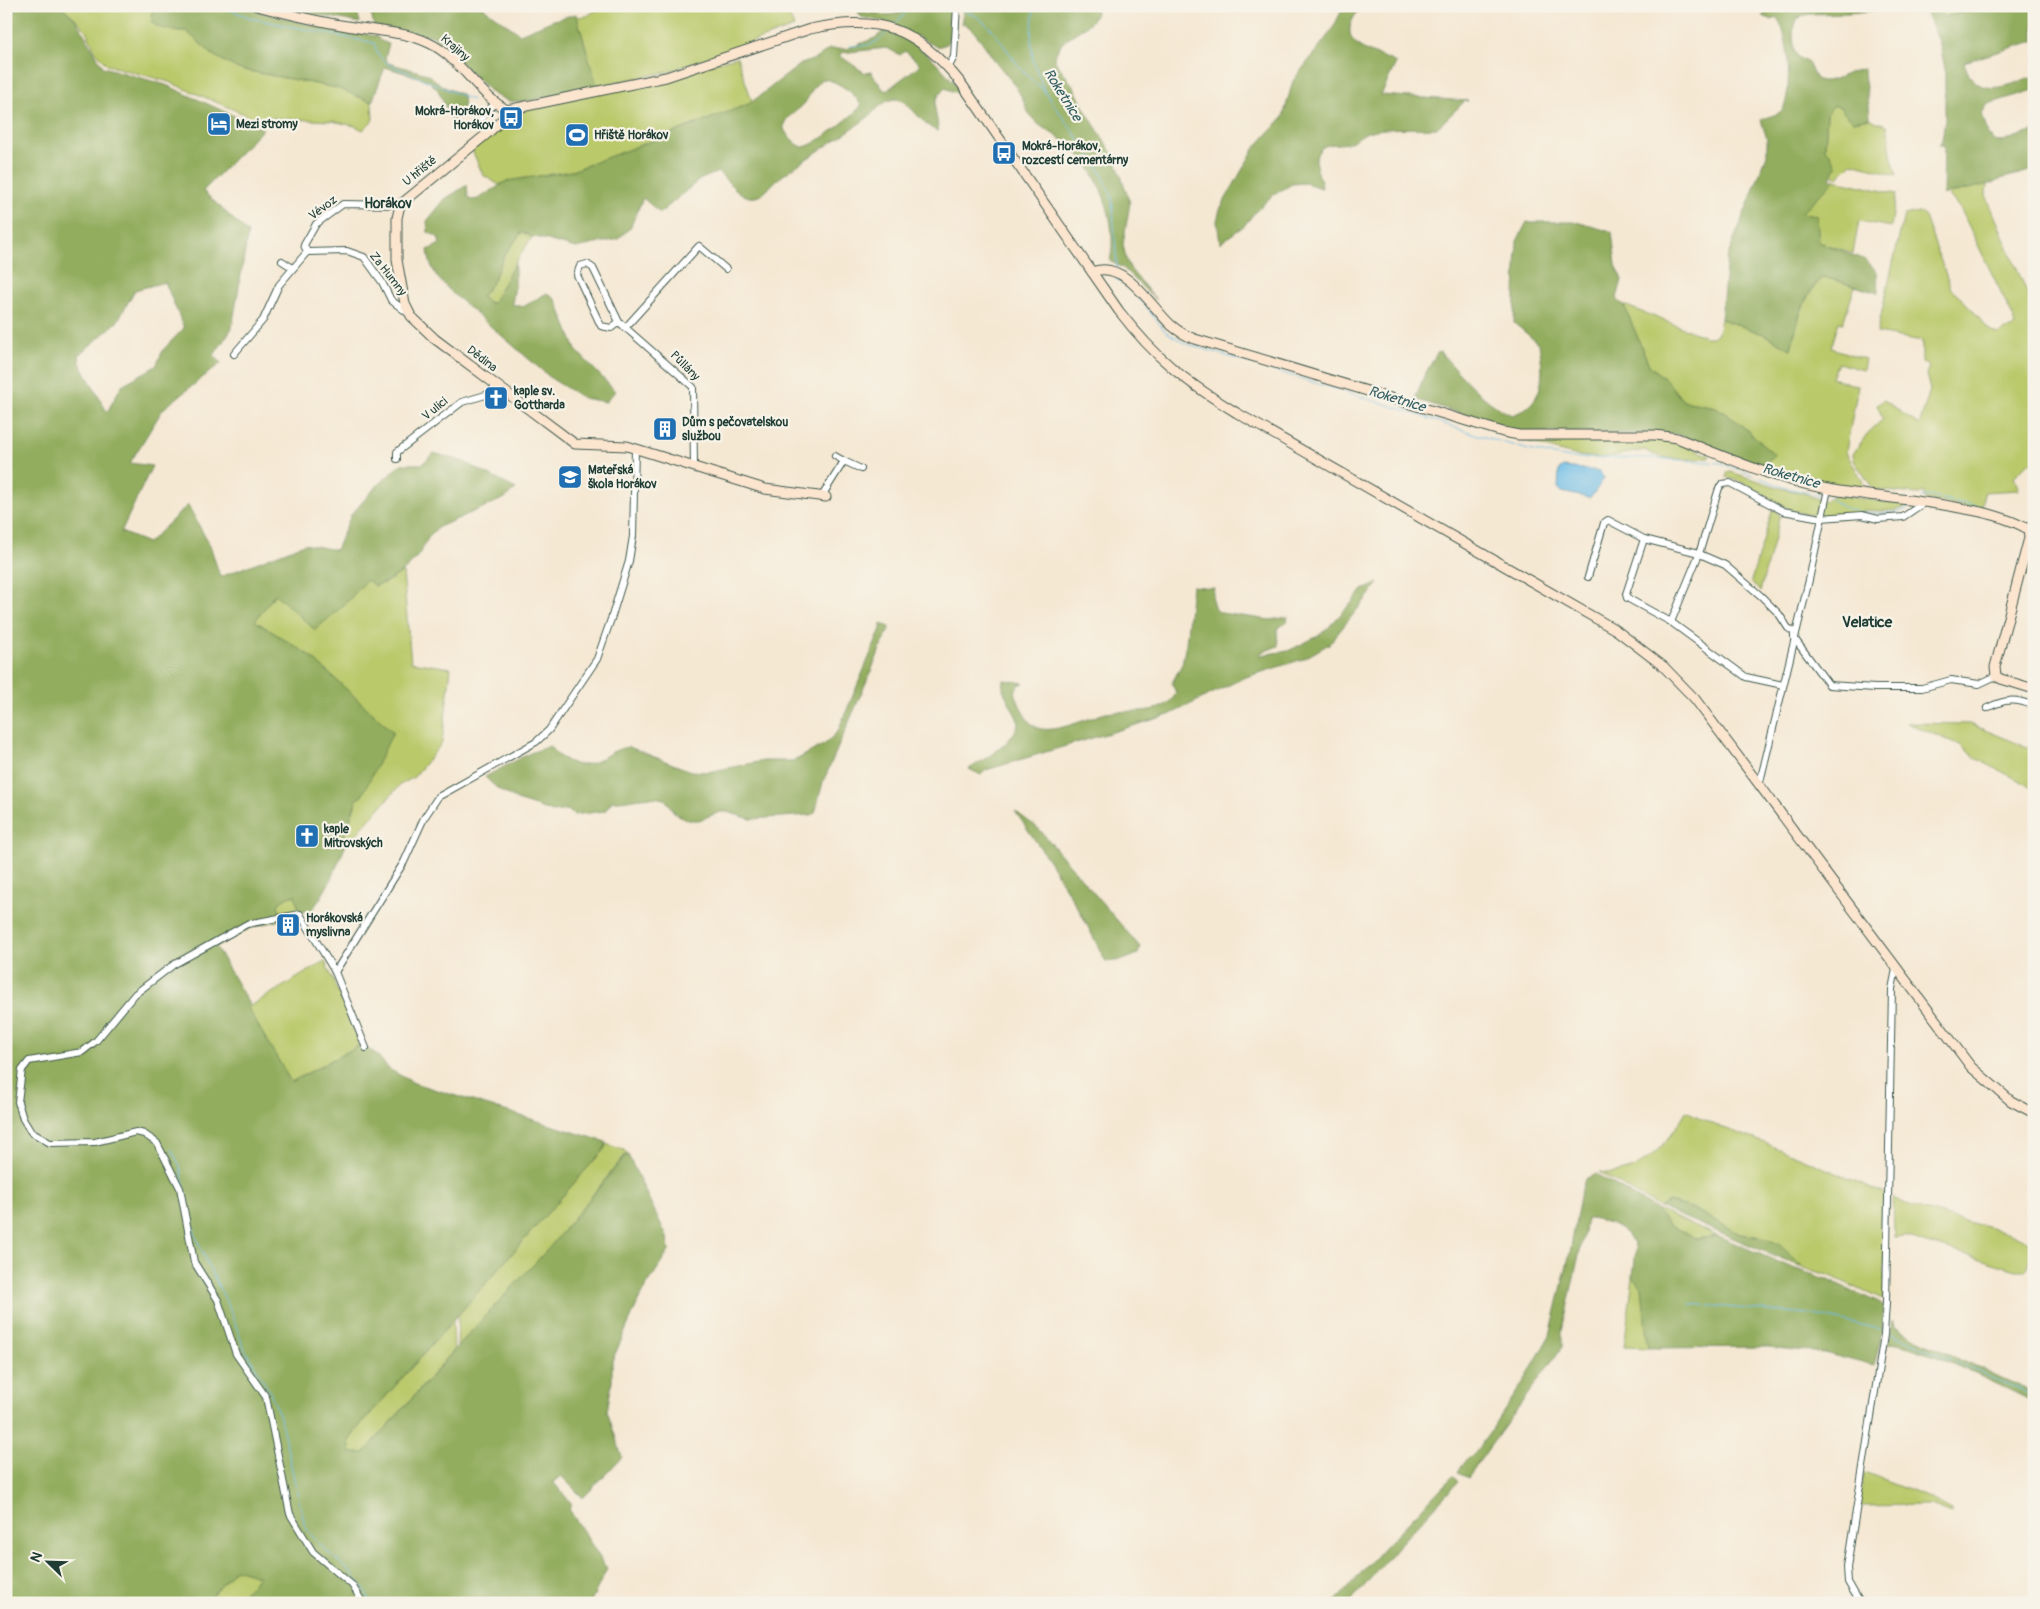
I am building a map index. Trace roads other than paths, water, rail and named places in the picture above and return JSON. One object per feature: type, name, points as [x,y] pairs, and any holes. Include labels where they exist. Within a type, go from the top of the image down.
[{"type":"street","name":"Krajiny","points":[[257,6],[306,19],[412,37],[430,43],[443,51],[496,104],[507,110]]},
{"type":"street","points":[[948,68],[954,57],[957,6]]},
{"type":"street","points":[[507,110],[666,77],[810,29],[853,22],[870,23],[891,28],[923,45],[948,68],[971,97],[1127,322],[1164,362],[1198,389],[1616,630],[1648,654],[1695,699],[1971,1067],[2011,1101],[2034,1113]]},
{"type":"street","points":[[488,133],[480,120],[485,112],[496,104]]},
{"type":"street","name":"U hřiště","points":[[405,304],[397,260],[397,218],[400,204],[488,133],[502,120],[507,110]]},
{"type":"street","name":"Vévoz","points":[[307,252],[304,245],[316,224],[343,204],[400,204]]},
{"type":"street","points":[[625,328],[699,246],[726,269]]},
{"type":"street","name":"Za Humny","points":[[307,252],[347,251],[364,258],[382,282],[392,300],[411,316]]},
{"type":"street","points":[[234,354],[263,320],[279,285],[307,252]]},
{"type":"street","points":[[282,261],[293,268]]},
{"type":"street","name":"Půllány","points":[[619,322],[611,328],[601,326],[577,275],[578,268],[583,264],[590,265],[593,268],[619,322],[693,387],[694,467]]},
{"type":"street","points":[[1092,272],[1102,270],[1116,273],[1139,288],[1177,330],[1191,338],[1503,432],[1520,435],[1656,435],[1677,438],[1827,494],[1920,501],[1995,514],[2031,528]]},
{"type":"street","name":"Dědina","points":[[405,304],[411,316],[434,339],[575,444],[627,446],[635,449]]},
{"type":"street","name":"V ulici","points":[[398,459],[396,452],[462,402],[489,394],[496,386]]},
{"type":"street","points":[[335,972],[404,862],[424,818],[438,797],[536,742],[549,730],[597,660],[629,561],[633,536],[635,449],[765,489],[824,497],[844,461]]},
{"type":"street","points":[[835,456],[860,469]]},
{"type":"street","points":[[1671,622],[1698,554],[1719,488],[1726,483],[1783,511],[1821,518],[1862,515],[1878,519],[1903,517],[1920,501]]},
{"type":"street","points":[[1759,786],[1827,494]]},
{"type":"street","points":[[1588,577],[1604,523],[1608,520],[1644,539],[1698,554],[1725,566],[1746,582],[1779,614],[1788,628],[1794,632],[1794,638],[1829,685],[1875,688],[1922,688],[1951,680],[1979,684],[1996,676]]},
{"type":"street","points":[[1996,676],[1995,667],[2034,520]]},
{"type":"street","points":[[1644,539],[1626,596],[1671,622],[1746,677],[1783,685]]},
{"type":"street","points":[[1996,676],[2000,679],[2034,689]]},
{"type":"street","points":[[1987,708],[2002,701],[2011,700],[2022,701],[2034,706]]},
{"type":"street","points":[[363,1603],[352,1585],[313,1552],[290,1514],[266,1397],[236,1354],[218,1300],[194,1262],[180,1188],[157,1143],[144,1134],[136,1132],[95,1142],[50,1143],[31,1132],[23,1119],[18,1102],[22,1070],[29,1061],[82,1052],[96,1042],[135,994],[173,965],[247,924],[300,914],[335,972],[366,1048]]},
{"type":"street","points":[[1860,1603],[1848,1582],[1847,1567],[1884,1335],[1892,989],[1896,969]]},
{"type":"water","points":[[1563,467],[1599,471],[1604,478],[1589,498],[1562,492],[1558,488],[1559,470]]},
{"type":"waterway","points":[[220,6],[254,19],[374,43],[378,55],[388,64],[472,100]]},
{"type":"waterway","points":[[894,25],[907,11],[927,6]]},
{"type":"waterway","points":[[945,6],[954,9]]},
{"type":"waterway","name":"Roketnice","points":[[1034,6],[1031,37],[1033,61],[1045,92],[1094,161],[1112,197],[1117,268]]},
{"type":"waterway","points":[[960,10],[971,13],[989,26],[1024,72],[1044,91]]},
{"type":"waterway","points":[[849,46],[871,44],[879,40],[888,31]]},
{"type":"waterway","name":"Roketnice","points":[[1115,276],[1116,279],[1132,289],[1165,331],[1184,343],[1398,408],[1468,432],[1532,451],[1570,458],[1653,458],[1721,463],[1786,488],[1824,496]]},
{"type":"waterway","name":"Roketnice","points":[[1921,497],[1928,496],[1982,507]]},
{"type":"waterway","name":"Roketnice","points":[[1828,497],[1845,508],[1872,513],[1891,513],[1907,509],[1913,505]]},
{"type":"waterway","points":[[171,1149],[180,1166],[195,1234],[229,1307],[244,1348],[271,1394],[280,1417],[305,1526],[312,1536],[358,1581],[371,1603]]},
{"type":"waterway","points":[[1690,1304],[1809,1314],[1880,1329]]},
{"type":"waterway","points":[[1892,1334],[2034,1396]]},
{"type":"place","name":"Mokrá-Horákov, Horákov","points":[[511,118]]},
{"type":"place","name":"Mezi stromy","points":[[219,124]]},
{"type":"place","name":"Hřiště Horákov","points":[[577,135]]},
{"type":"place","name":"Mokrá-Horákov, rozcestí cementárny","points":[[1004,153]]},
{"type":"place","name":"kaple sv. Gottharda","points":[[496,398]]},
{"type":"place","name":"Dům s pečovatelskou službou","points":[[665,429]]},
{"type":"place","name":"Mateřská škola Horákov","points":[[570,477]]},
{"type":"place","name":"kaple Mitrovských","points":[[307,836]]},
{"type":"place","name":"Horákovská myslivna","points":[[288,925]]},
{"type":"district","name":"Horákov","points":[[388,203]]},
{"type":"district","name":"Velatice","points":[[1867,622]]}]
